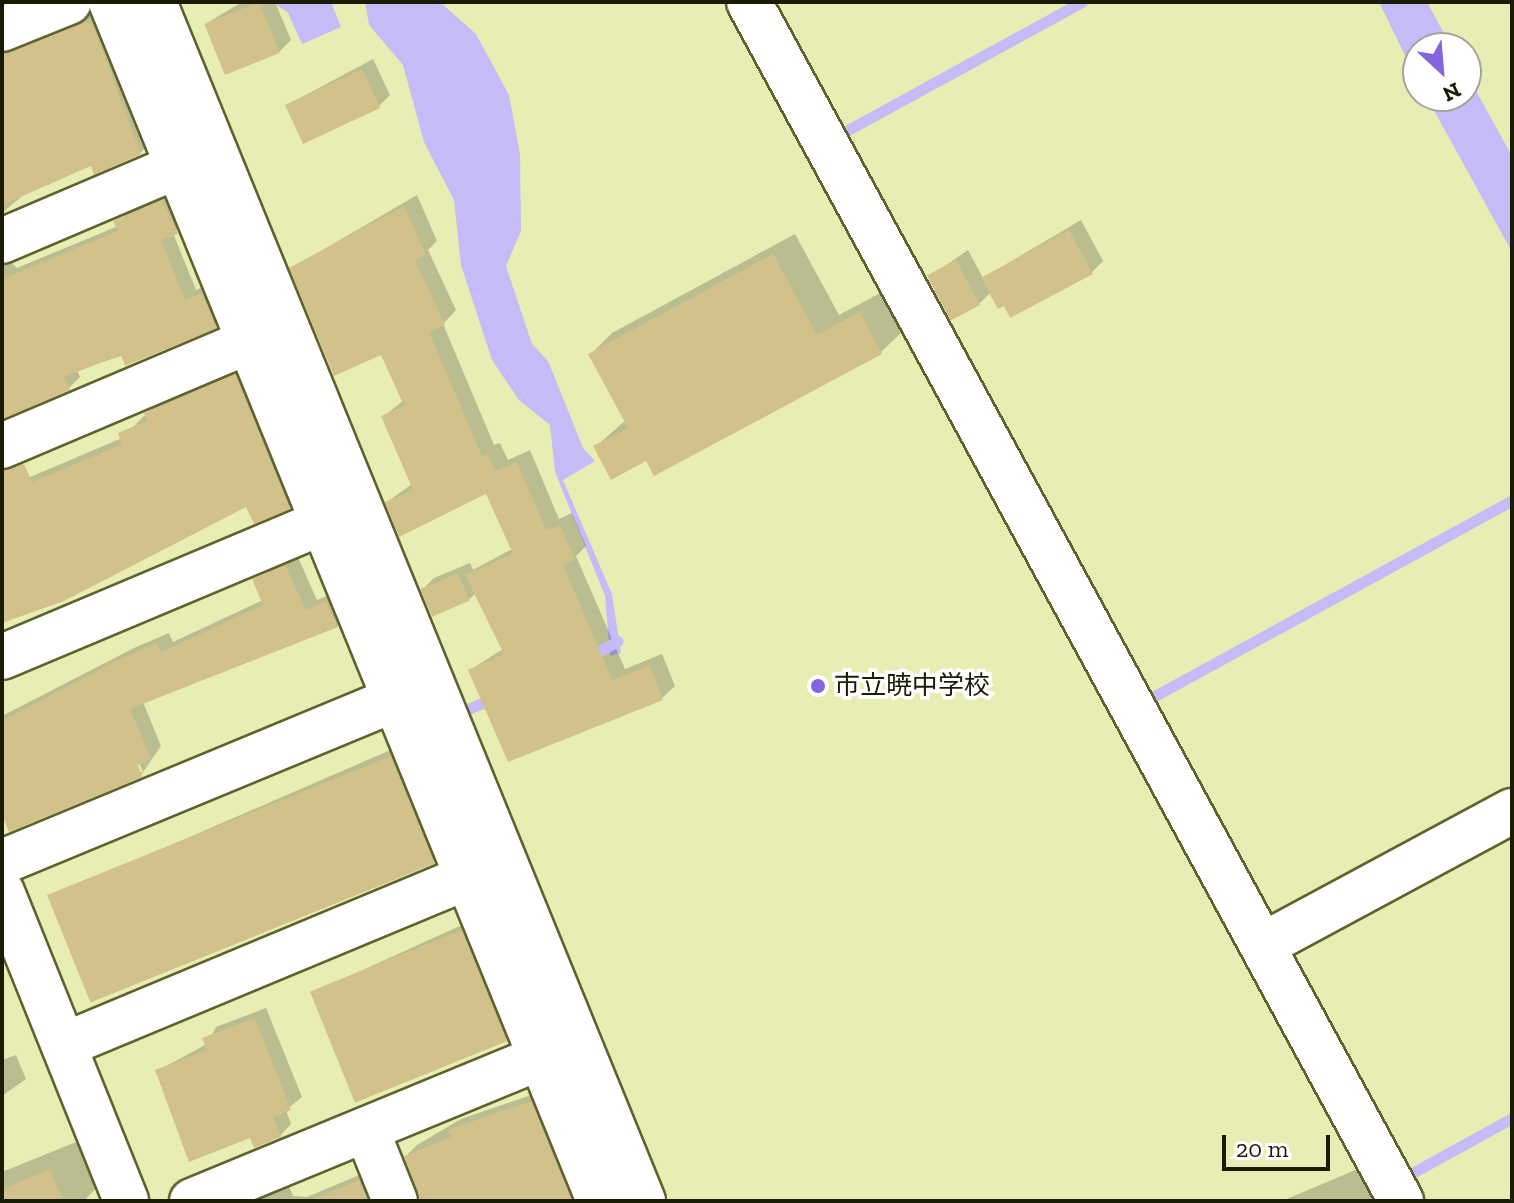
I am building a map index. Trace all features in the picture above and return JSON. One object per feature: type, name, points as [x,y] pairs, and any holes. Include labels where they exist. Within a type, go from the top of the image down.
[{"type":"street","points":[[2,29],[69,2]]},
{"type":"street","points":[[111,2],[599,1201]]},
{"type":"street","points":[[154,2],[643,1201]]},
{"type":"street","points":[[749,2],[1401,1201]]},
{"type":"street","points":[[2,241],[178,166]]},
{"type":"street","points":[[2,446],[249,341]]},
{"type":"street","points":[[2,657],[323,522]]},
{"type":"street","points":[[2,862],[395,699]]},
{"type":"street","points":[[1263,945],[1512,811]]},
{"type":"street","points":[[64,1045],[467,877]]},
{"type":"street","points":[[2,892],[126,1201]]},
{"type":"street","points":[[192,1201],[541,1057]]},
{"type":"street","points":[[367,1131],[395,1201]]},
{"type":"shaded area","points":[[273,2],[331,2],[341,27],[302,44],[288,13]]},
{"type":"shaded area","points":[[365,2],[440,2],[476,34],[509,95],[520,154],[521,231],[506,266],[532,344],[548,361],[583,448],[595,461],[563,480],[612,594],[621,653],[610,656],[605,596],[555,472],[550,425],[519,400],[492,360],[461,265],[454,200],[424,142],[403,65],[369,25]]},
{"type":"shaded area","points":[[1379,2],[1427,2],[1443,32],[1402,32],[1402,49]]},
{"type":"shaded area","points":[[1482,102],[1512,156],[1512,252],[1435,112],[1482,112]]},
{"type":"building","points":[[259,2],[280,53],[225,75],[204,24]]},
{"type":"building","points":[[84,21],[93,25],[141,154],[94,175],[91,166],[2,205],[2,56]]},
{"type":"building","points":[[362,69],[380,108],[303,144],[285,105]]},
{"type":"building","points":[[162,200],[178,234],[161,240],[185,300],[202,293],[217,328],[125,366],[121,355],[64,377],[70,390],[2,419],[2,279],[118,231],[113,221]]},
{"type":"building","points":[[404,206],[426,255],[415,260],[445,325],[429,332],[482,456],[488,454],[495,471],[517,462],[546,530],[560,525],[575,560],[563,565],[612,680],[650,665],[663,700],[508,762],[468,670],[504,654],[465,575],[513,554],[486,494],[399,537],[385,502],[413,490],[381,416],[404,406],[381,355],[334,376],[289,268]]},
{"type":"building","points":[[1069,230],[1093,274],[1010,318],[1004,306],[998,309],[981,278]]},
{"type":"building","points":[[773,254],[817,335],[860,312],[882,354],[654,476],[646,461],[611,480],[593,446],[628,428],[588,354]]},
{"type":"building","points":[[956,260],[980,305],[951,321],[927,275]]},
{"type":"building","points":[[235,374],[290,509],[254,524],[246,507],[64,601],[2,623],[2,470],[24,464],[32,482],[122,444],[118,433],[147,421],[144,413]]},
{"type":"building","points":[[285,565],[306,610],[326,601],[338,627],[130,709],[151,759],[138,765],[142,777],[9,832],[2,814],[2,721],[120,659],[157,643],[161,652],[263,605],[252,579]]},
{"type":"building","points":[[458,573],[470,601],[432,617],[420,589]]},
{"type":"building","points":[[391,756],[434,864],[90,1003],[47,895]]},
{"type":"building","points":[[462,930],[507,1041],[355,1103],[310,991]]},
{"type":"building","points":[[255,1018],[291,1110],[273,1117],[281,1137],[254,1148],[250,1138],[189,1162],[155,1070],[207,1050],[202,1038]]},
{"type":"building","points":[[531,1101],[572,1201],[419,1201],[404,1156],[451,1137],[448,1130]]},
{"type":"building","points":[[50,1169],[63,1201],[2,1201],[2,1189]]},
{"type":"building","points":[[359,1180],[368,1201],[309,1201]]},
{"type":"waterway","points":[[846,131],[1082,2]]},
{"type":"waterway","points":[[1151,698],[1512,500]]},
{"type":"waterway","points":[[587,658],[618,641]]},
{"type":"waterway","points":[[464,719],[461,712],[494,698]]},
{"type":"waterway","points":[[1412,1173],[1512,1118]]},
{"type":"place","name":"市立暁中学校","points":[[818,686]]}]
